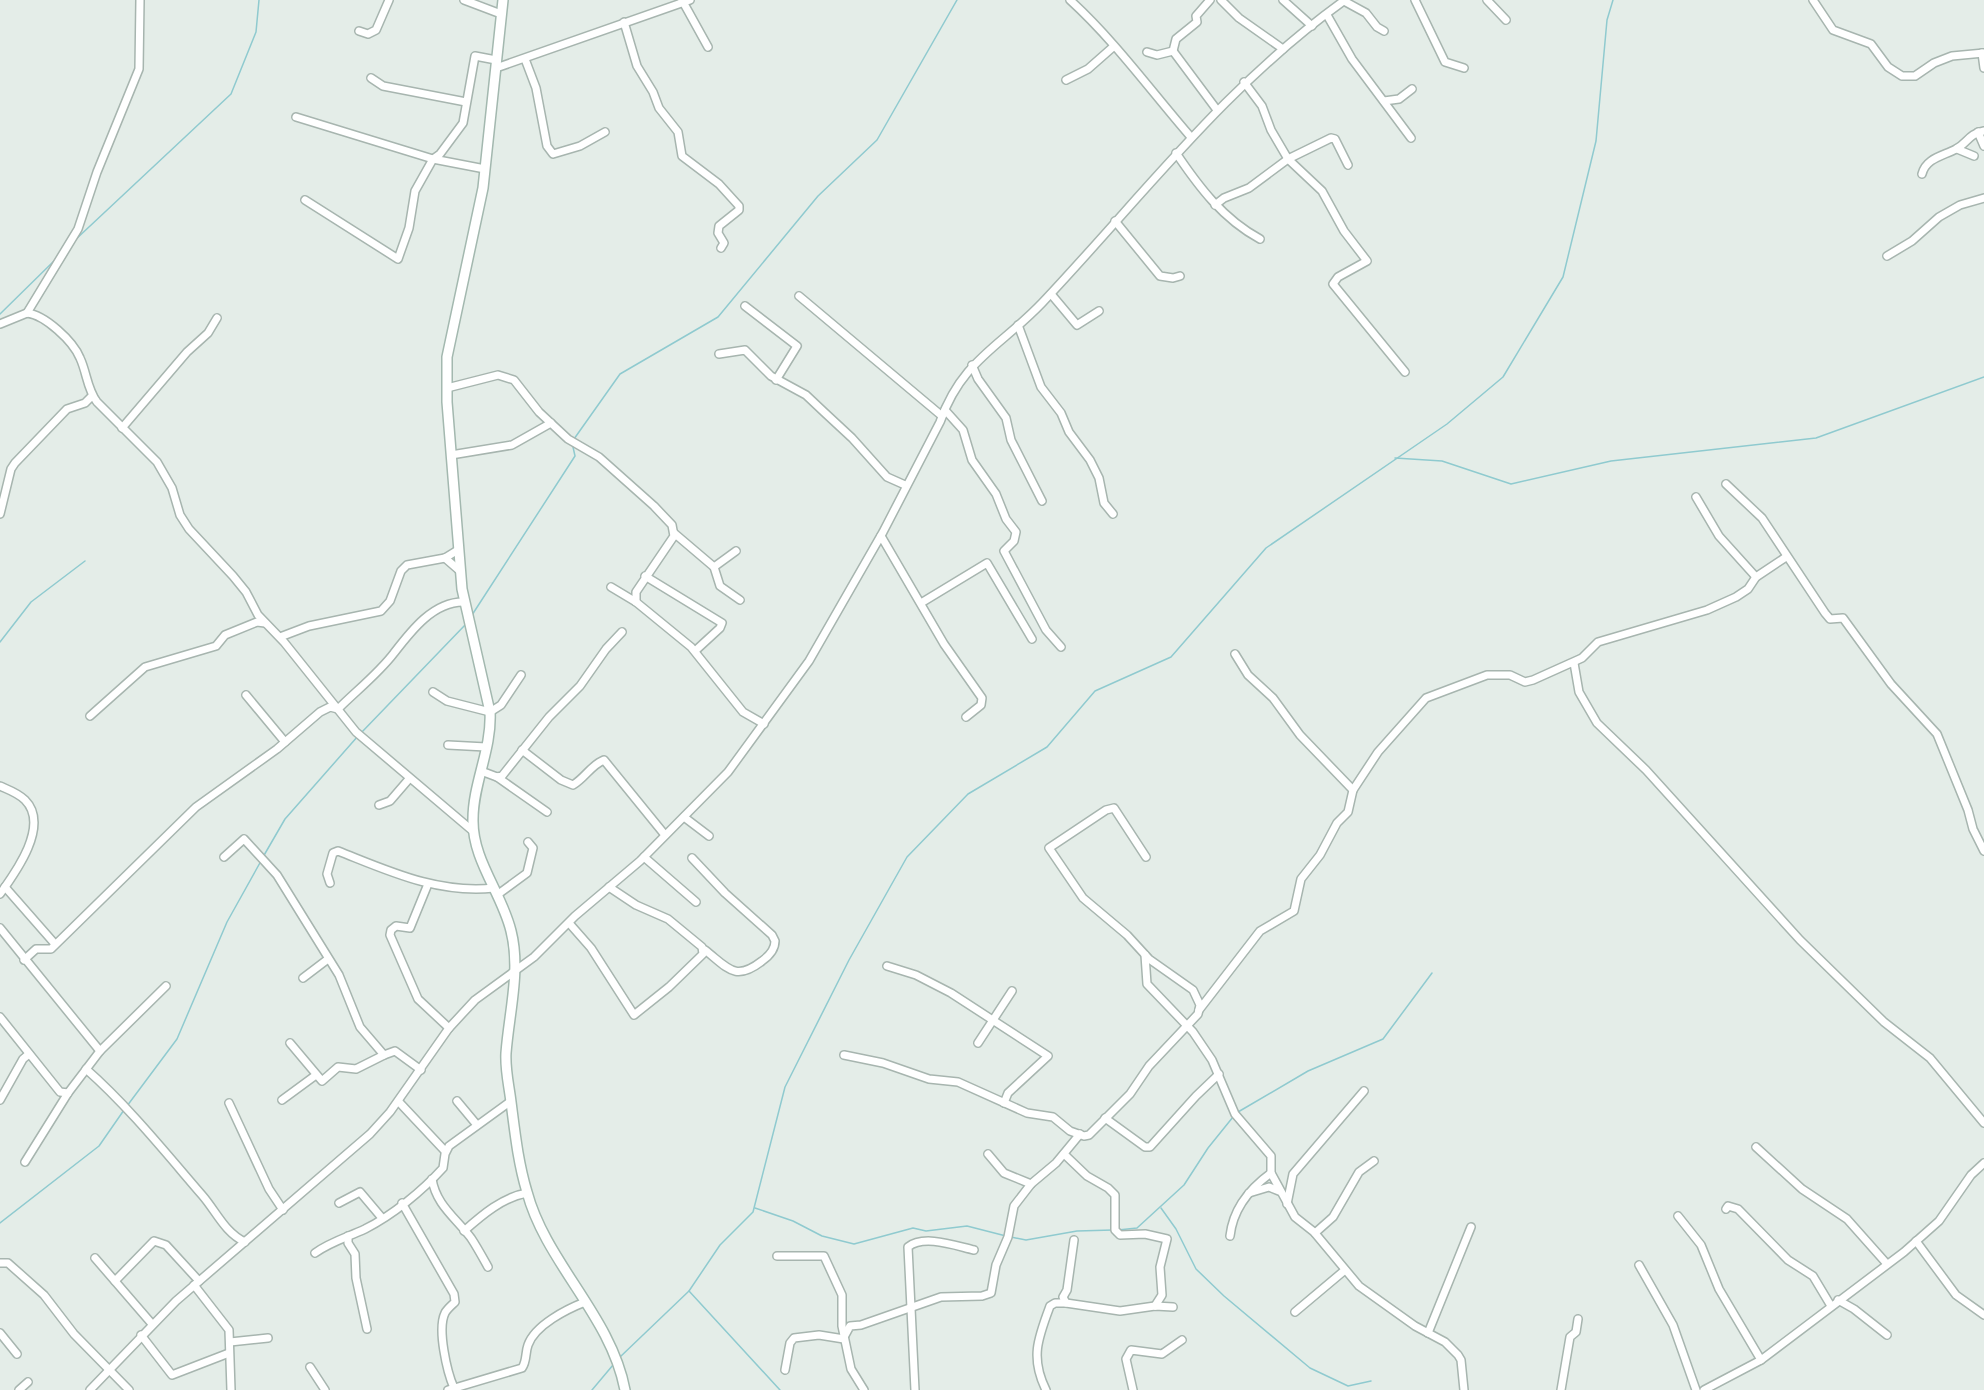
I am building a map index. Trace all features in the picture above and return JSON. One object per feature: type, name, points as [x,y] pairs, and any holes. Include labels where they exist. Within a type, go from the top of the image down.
[{"type":"main road","points":[[502,0],[485,169],[474,238],[454,316],[447,357],[451,455],[463,602],[490,712],[482,771],[474,804],[474,832],[481,858],[511,930],[514,973],[506,1054],[507,1082],[520,1167],[542,1234],[585,1302],[617,1359],[624,1390]]},
{"type":"street","points":[[0,324],[27,313],[78,229],[97,172],[138,69],[140,0]]},
{"type":"street","points":[[359,31],[368,34],[376,30],[389,0]]},
{"type":"street","points":[[464,0],[501,14]]},
{"type":"street","points":[[1070,0],[1102,30],[1113,47],[1191,136]]},
{"type":"street","points":[[1173,51],[1176,39],[1197,22],[1196,16],[1210,0]]},
{"type":"street","points":[[1221,0],[1239,18],[1283,50]]},
{"type":"street","points":[[1283,0],[1312,26]]},
{"type":"street","points":[[1415,0],[1445,62],[1464,68]]},
{"type":"street","points":[[1487,0],[1506,20]]},
{"type":"street","points":[[1813,0],[1833,30],[1871,44],[1888,67],[1902,76],[1915,76],[1934,63],[1952,56],[1983,53],[1984,68]]},
{"type":"street","points":[[305,200],[398,259],[409,228],[415,191],[433,159],[440,154],[463,123],[475,56],[496,64],[525,59],[685,1],[708,47]]},
{"type":"street","points":[[90,1390],[109,1367],[152,1324],[363,1141],[399,1102],[449,1028],[485,990],[514,973],[644,857],[728,772],[809,661],[881,536],[953,390],[972,365],[1051,294],[1191,136],[1244,82],[1342,1],[1366,13],[1377,27],[1384,31]]},
{"type":"street","points":[[1327,15],[1352,59],[1411,138]]},
{"type":"street","points":[[624,22],[638,70],[653,92],[659,108],[678,132],[682,156],[719,184],[739,206],[739,210],[719,226],[718,233],[724,243],[721,248]]},
{"type":"street","points":[[1066,80],[1088,69],[1113,47]]},
{"type":"street","points":[[1147,52],[1157,55],[1173,51]]},
{"type":"street","points":[[1173,51],[1217,110]]},
{"type":"street","points":[[525,59],[536,88],[547,146],[553,154],[580,146],[605,132]]},
{"type":"street","points":[[371,78],[383,86],[466,102]]},
{"type":"street","points":[[1244,82],[1262,106],[1270,130],[1288,159],[1322,191],[1344,231],[1364,255],[1367,261],[1338,277],[1333,284],[1405,372]]},
{"type":"street","points":[[1384,101],[1399,99],[1412,89]]},
{"type":"street","points":[[296,117],[433,159],[485,169]]},
{"type":"street","points":[[1922,174],[1932,160],[1957,149],[1981,131],[1984,146]]},
{"type":"street","points":[[1215,205],[1224,198],[1249,188],[1288,159],[1331,138],[1335,139],[1348,165]]},
{"type":"street","points":[[1957,149],[1974,156]]},
{"type":"street","points":[[1176,153],[1215,205],[1246,231],[1260,239]]},
{"type":"street","points":[[1887,256],[1912,241],[1939,217],[1960,206],[1984,198]]},
{"type":"street","points":[[1115,221],[1160,276],[1173,278],[1180,276]]},
{"type":"street","points":[[1051,294],[1077,325],[1099,311]]},
{"type":"street","points":[[799,296],[963,430],[972,460],[996,494],[1006,519],[1016,532],[1014,540],[1004,551],[1046,630],[1061,647]]},
{"type":"street","points":[[746,306],[797,346],[776,380]]},
{"type":"street","points":[[27,313],[49,321],[76,351],[93,396],[157,462],[172,488],[180,515],[189,529],[236,580],[265,623],[280,637],[356,732],[474,832]]},
{"type":"street","points":[[122,428],[187,352],[208,333],[217,318]]},
{"type":"street","points":[[1018,325],[1043,390],[1061,413],[1069,432],[1090,460],[1099,478],[1104,503],[1113,514]]},
{"type":"street","points":[[719,354],[745,350],[776,380],[806,395],[852,438],[886,477],[905,485]]},
{"type":"street","points":[[972,365],[978,379],[1006,418],[1011,440],[1042,501]]},
{"type":"street","points":[[447,388],[498,375],[508,377],[520,386],[568,440],[596,454],[628,481],[672,525],[674,533],[714,567],[720,585],[741,600]]},
{"type":"street","points":[[0,514],[10,469],[67,409],[84,403],[93,396]]},
{"type":"street","points":[[451,455],[512,445],[551,423]]},
{"type":"street","points":[[1726,484],[1762,518],[1786,557],[1796,566],[1830,619],[1843,618],[1891,684],[1936,734],[1968,810],[1973,829],[1984,851]]},
{"type":"street","points":[[1696,497],[1719,536],[1756,577]]},
{"type":"street","points":[[636,602],[636,592],[674,533]]},
{"type":"street","points":[[881,536],[944,644],[982,698],[981,705],[966,717]]},
{"type":"street","points":[[280,637],[309,626],[381,611],[390,601],[401,571],[407,565],[445,558],[458,550]]},
{"type":"street","points":[[714,567],[736,551]]},
{"type":"street","points":[[844,1055],[883,1063],[929,1079],[958,1082],[1033,1114],[1053,1117],[1067,1129],[1084,1136],[1089,1134],[1130,1094],[1149,1066],[1187,1026],[1260,931],[1294,911],[1301,879],[1320,855],[1337,823],[1348,812],[1353,790],[1378,752],[1426,698],[1487,675],[1510,675],[1525,682],[1574,663],[1586,656],[1598,642],[1707,610],[1723,603],[1748,589],[1756,577],[1786,557]]},
{"type":"street","points":[[445,558],[460,571]]},
{"type":"street","points":[[921,603],[987,563],[1032,639]]},
{"type":"street","points":[[645,576],[722,624],[695,651]]},
{"type":"street","points":[[611,587],[636,602],[695,651],[706,669],[743,712],[764,724]]},
{"type":"street","points":[[338,709],[394,652],[412,630],[449,602],[463,602]]},
{"type":"street","points":[[90,716],[145,667],[216,646],[225,635],[256,622],[265,623]]},
{"type":"street","points":[[497,777],[502,776],[522,750],[580,686],[606,649],[622,632]]},
{"type":"street","points":[[1235,654],[1248,675],[1273,698],[1300,735],[1353,790]]},
{"type":"street","points":[[1574,663],[1579,692],[1597,723],[1646,771],[1800,940],[1884,1022],[1930,1058],[1984,1123]]},
{"type":"street","points":[[434,692],[447,701],[490,712],[501,705],[521,675]]},
{"type":"street","points":[[246,695],[285,742]]},
{"type":"street","points":[[24,960],[36,949],[48,950],[55,944],[196,807],[285,742],[320,712],[330,707],[338,709]]},
{"type":"street","points":[[448,744],[486,747]]},
{"type":"street","points":[[522,750],[561,780],[573,785],[581,780],[596,763],[604,760],[665,835]]},
{"type":"street","points":[[482,771],[497,777],[547,812]]},
{"type":"street","points":[[379,805],[390,801],[409,779]]},
{"type":"street","points":[[0,786],[26,801],[31,809],[34,826],[29,843],[0,894]]},
{"type":"street","points":[[1146,856],[1114,808],[1106,810],[1049,849],[1083,898],[1127,935],[1145,955],[1192,990],[1199,1010]]},
{"type":"street","points":[[684,817],[709,836]]},
{"type":"street","points":[[224,857],[244,839],[278,875],[344,985],[351,1010],[360,1027],[384,1055]]},
{"type":"street","points":[[330,883],[327,874],[333,853],[338,851],[428,884],[495,892],[527,873],[533,851],[528,842]]},
{"type":"street","points":[[644,857],[696,902]]},
{"type":"street","points":[[609,887],[636,905],[668,919],[736,973],[745,973],[771,953],[775,941],[772,935],[725,893],[692,858]]},
{"type":"street","points":[[428,884],[410,928],[396,926],[390,934],[418,999],[449,1028]]},
{"type":"street","points":[[5,886],[55,944]]},
{"type":"street","points":[[569,922],[591,948],[634,1015],[669,987],[705,950]]},
{"type":"street","points":[[0,928],[100,1051]]},
{"type":"street","points":[[1145,955],[1147,984],[1187,1026],[1219,1074],[1232,1109],[1271,1156],[1271,1173],[1295,1217],[1315,1233],[1345,1270],[1367,1292],[1445,1342],[1460,1357],[1464,1390]]},
{"type":"street","points":[[303,978],[328,959]]},
{"type":"street","points":[[887,966],[916,975],[951,993],[992,1022],[1042,1049],[1048,1056],[1008,1093],[1004,1103]]},
{"type":"street","points":[[25,1162],[68,1093],[100,1051],[166,986]]},
{"type":"street","points":[[978,1043],[1012,991]]},
{"type":"street","points":[[0,1017],[60,1092],[68,1093]]},
{"type":"street","points":[[290,1043],[321,1081],[338,1067],[356,1069],[395,1051],[421,1070]]},
{"type":"street","points":[[0,1100],[22,1059],[29,1054]]},
{"type":"street","points":[[86,1069],[129,1111],[203,1196],[233,1236],[245,1242]]},
{"type":"street","points":[[1105,1118],[1145,1147],[1150,1147],[1196,1095],[1219,1074]]},
{"type":"street","points":[[282,1100],[316,1076]]},
{"type":"street","points":[[1287,1204],[1293,1174],[1364,1091]]},
{"type":"street","points":[[457,1101],[477,1125]]},
{"type":"street","points":[[315,1253],[324,1246],[382,1218],[402,1203],[443,1168],[446,1151],[511,1101]]},
{"type":"street","points":[[399,1102],[446,1151]]},
{"type":"street","points":[[229,1103],[269,1189],[283,1210]]},
{"type":"street","points":[[844,1338],[850,1326],[861,1325],[941,1297],[982,1296],[991,1293],[996,1265],[1008,1237],[1014,1206],[1031,1184],[1064,1154],[1080,1134]]},
{"type":"street","points":[[1756,1147],[1802,1188],[1847,1220],[1887,1264]]},
{"type":"street","points":[[1064,1154],[1087,1176],[1108,1188],[1115,1195],[1115,1224],[1120,1235],[1145,1234],[1167,1239],[1160,1267],[1162,1295],[1155,1306]]},
{"type":"street","points":[[988,1155],[1004,1173],[1031,1184]]},
{"type":"street","points":[[1315,1233],[1333,1217],[1359,1172],[1374,1161]]},
{"type":"street","points":[[1706,1389],[1761,1360],[1916,1241],[1939,1221],[1971,1175],[1984,1163]]},
{"type":"street","points":[[1230,1236],[1234,1212],[1249,1193],[1271,1173]]},
{"type":"street","points":[[432,1179],[434,1188],[447,1213],[464,1231],[488,1267]]},
{"type":"street","points":[[1249,1193],[1269,1187],[1279,1191]]},
{"type":"street","points":[[339,1203],[360,1192],[382,1218]]},
{"type":"street","points":[[464,1231],[499,1204],[516,1195],[527,1193]]},
{"type":"street","points":[[402,1203],[454,1294],[455,1302],[444,1315],[443,1339],[451,1389],[522,1368],[529,1342],[539,1331],[561,1314],[585,1302]]},
{"type":"street","points":[[1726,1209],[1728,1206],[1738,1209],[1788,1260],[1813,1276],[1831,1306]]},
{"type":"street","points":[[1678,1216],[1701,1245],[1719,1289],[1761,1360]]},
{"type":"street","points":[[1428,1333],[1471,1227]]},
{"type":"street","points":[[348,1236],[348,1243],[355,1254],[356,1278],[367,1329]]},
{"type":"street","points":[[915,1390],[909,1245],[940,1240],[974,1250]]},
{"type":"street","points":[[1066,1303],[1063,1297],[1067,1290],[1074,1240]]},
{"type":"street","points":[[115,1281],[154,1241],[166,1245],[226,1324],[230,1342],[231,1390]]},
{"type":"street","points":[[1916,1241],[1956,1295],[1984,1315]]},
{"type":"street","points":[[777,1256],[824,1256],[842,1295],[844,1338],[853,1375],[864,1390]]},
{"type":"street","points":[[95,1258],[152,1324]]},
{"type":"street","points":[[0,1263],[8,1263],[36,1288],[74,1334],[109,1367],[129,1390]]},
{"type":"street","points":[[1640,1265],[1673,1325],[1696,1390]]},
{"type":"street","points":[[1295,1312],[1345,1270]]},
{"type":"street","points":[[1838,1300],[1854,1309],[1887,1335]]},
{"type":"street","points":[[1046,1390],[1040,1379],[1037,1338],[1050,1306],[1055,1302],[1120,1311],[1155,1306],[1173,1307]]},
{"type":"street","points":[[1561,1390],[1569,1337],[1576,1332],[1578,1320]]},
{"type":"street","points":[[0,1333],[16,1354]]},
{"type":"street","points":[[141,1335],[172,1375],[229,1353]]},
{"type":"street","points":[[785,1370],[790,1343],[794,1338],[819,1335],[844,1338]]},
{"type":"street","points":[[230,1342],[268,1338]]},
{"type":"street","points":[[1133,1390],[1126,1359],[1131,1350],[1162,1354],[1182,1340]]},
{"type":"street","points":[[310,1367],[325,1390]]},
{"type":"street","points":[[19,1390],[28,1382]]},
{"type":"waterway","points":[[74,241],[231,94],[256,32],[259,0]]},
{"type":"waterway","points":[[574,439],[620,374],[718,317],[818,196],[877,140],[957,0]]},
{"type":"waterway","points":[[620,1357],[689,1291],[720,1245],[753,1212],[785,1087],[849,960],[907,857],[968,794],[1047,747],[1095,691],[1171,657],[1266,548],[1447,424],[1503,377],[1563,277],[1596,141],[1607,20],[1613,0]]},
{"type":"waterway","points":[[0,314],[56,259]]},
{"type":"waterway","points":[[1395,458],[1442,461],[1511,484],[1611,461],[1816,438],[1984,377]]},
{"type":"waterway","points":[[472,615],[575,456],[573,447]]},
{"type":"waterway","points":[[0,642],[31,602],[85,561]]},
{"type":"waterway","points":[[361,733],[466,624]]},
{"type":"waterway","points":[[263,857],[285,819],[358,736]]},
{"type":"waterway","points":[[127,1106],[177,1039],[227,922],[261,861]]},
{"type":"waterway","points":[[1238,1112],[1308,1071],[1383,1039],[1432,973]]},
{"type":"waterway","points":[[0,1223],[99,1146],[124,1110]]},
{"type":"waterway","points":[[1118,1230],[1137,1228],[1184,1185],[1208,1148],[1233,1117]]},
{"type":"waterway","points":[[755,1208],[793,1221],[822,1236],[854,1244],[913,1228],[926,1231],[967,1226],[1006,1236]]},
{"type":"waterway","points":[[1161,1208],[1176,1229],[1196,1269],[1224,1296],[1310,1368],[1348,1386],[1371,1381]]},
{"type":"waterway","points":[[1011,1237],[1026,1240],[1077,1231],[1113,1230]]},
{"type":"waterway","points":[[689,1291],[780,1390]]},
{"type":"waterway","points":[[592,1390],[613,1365]]}]
